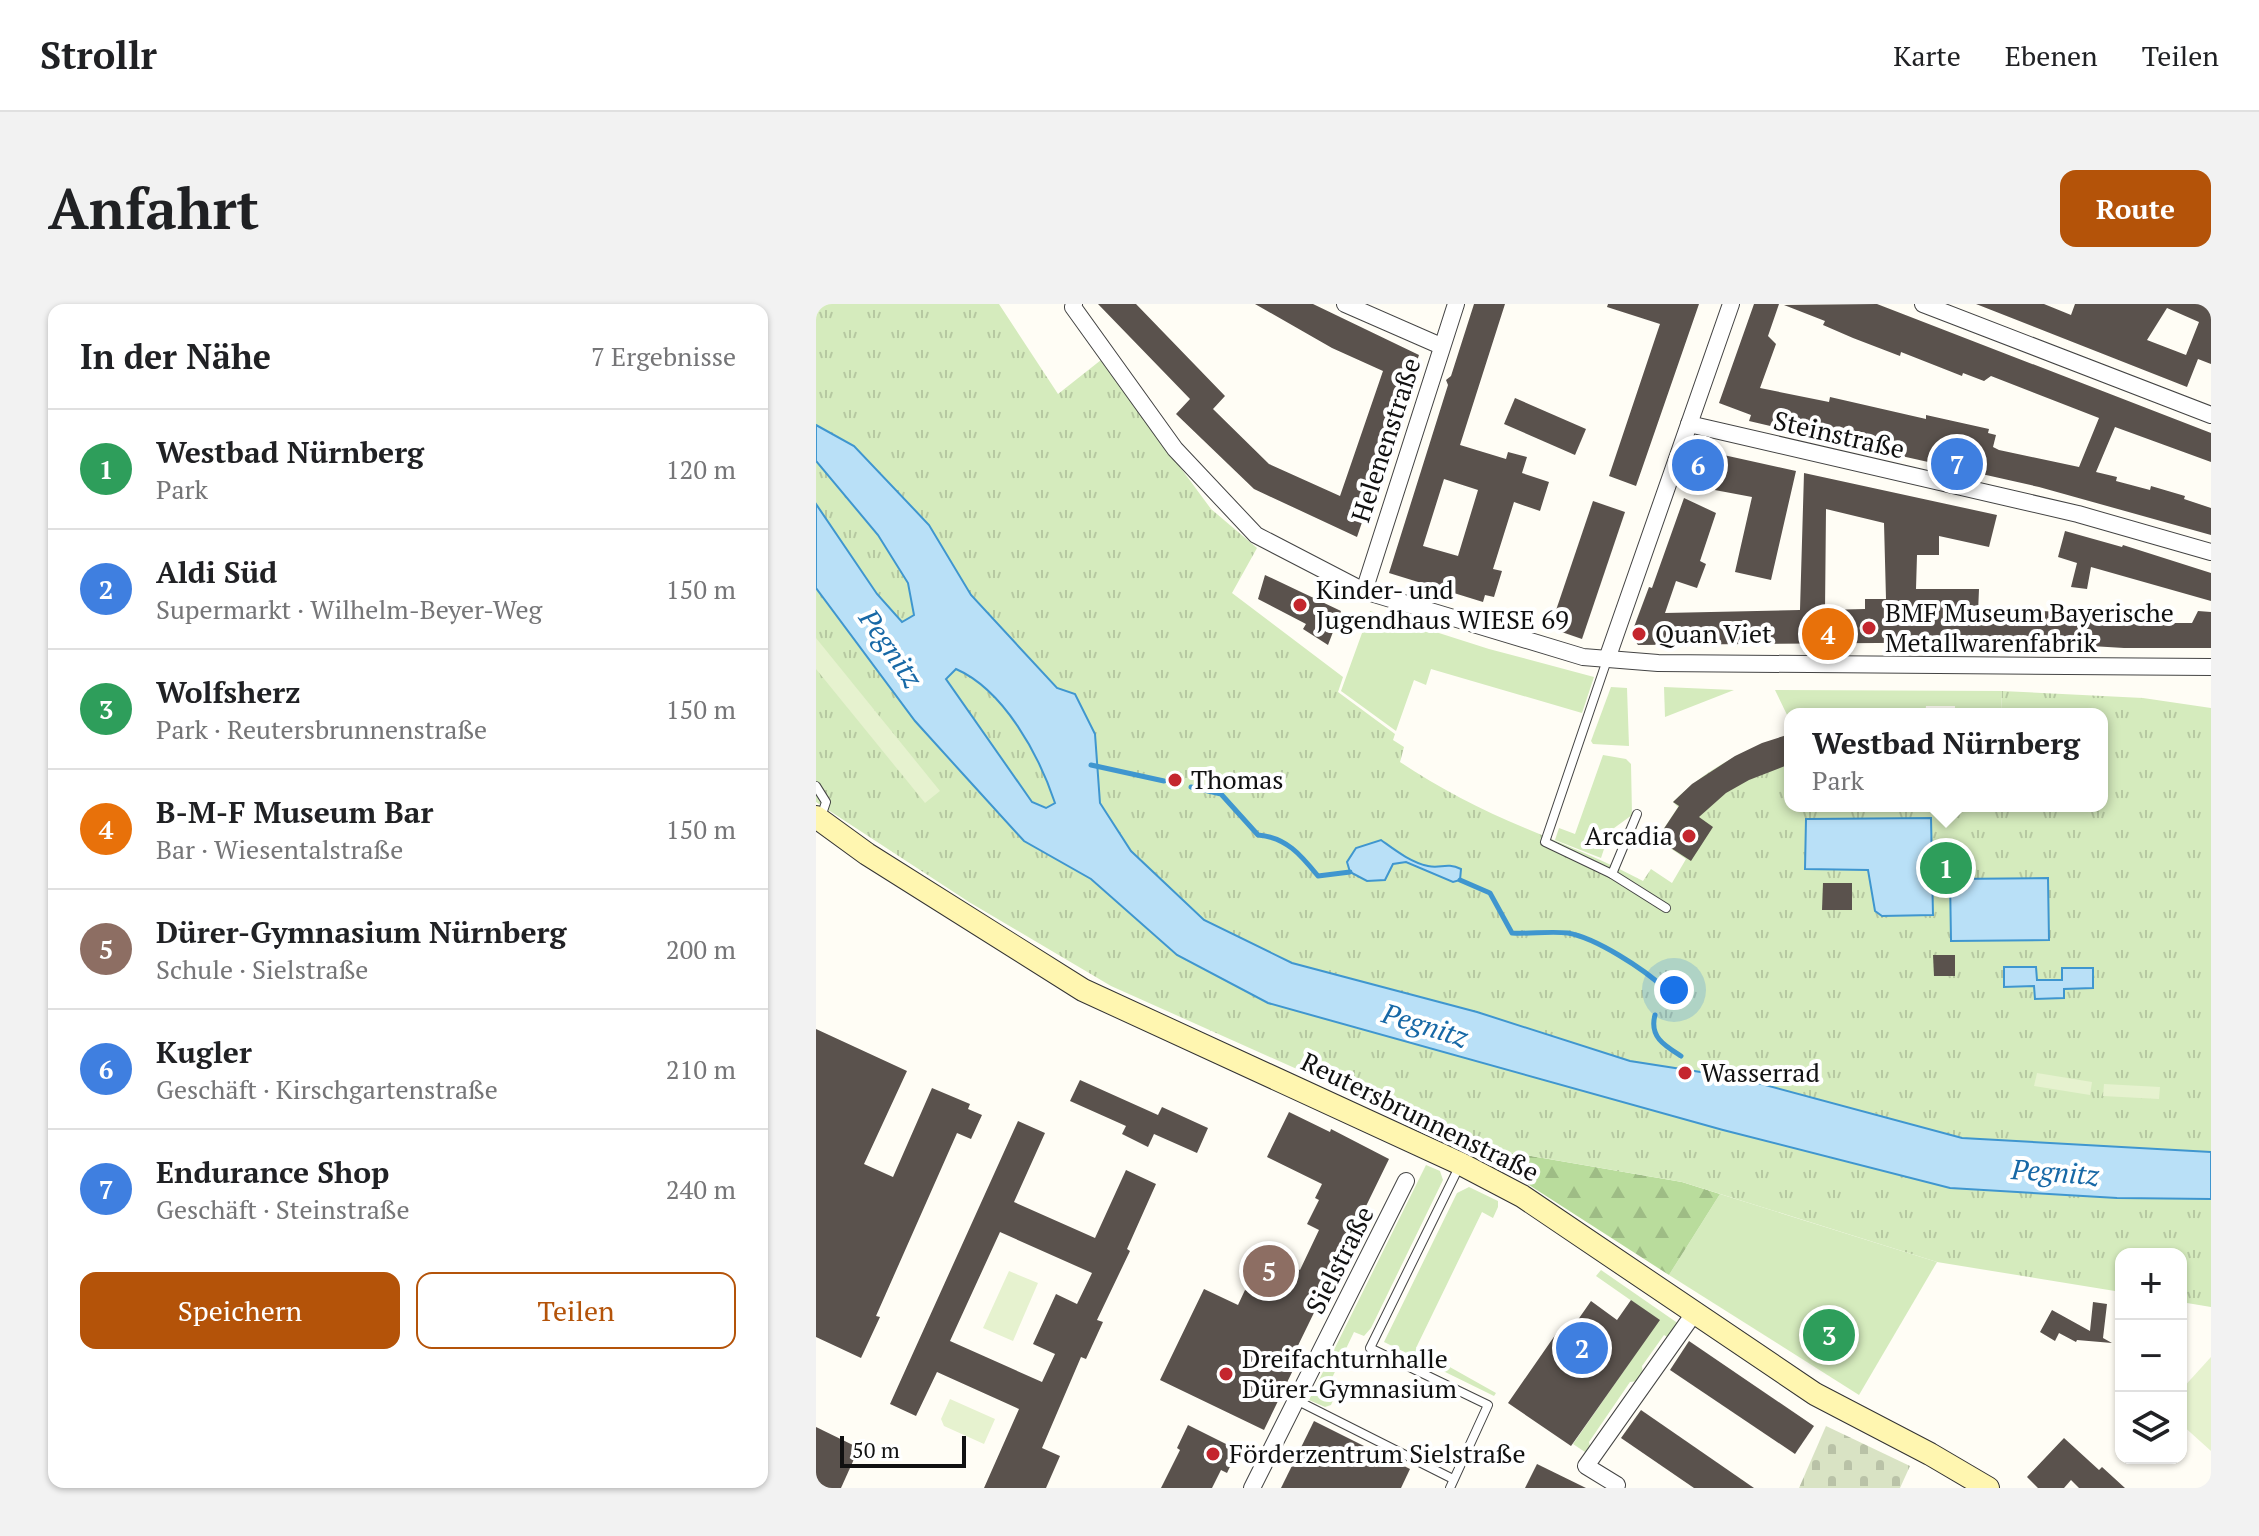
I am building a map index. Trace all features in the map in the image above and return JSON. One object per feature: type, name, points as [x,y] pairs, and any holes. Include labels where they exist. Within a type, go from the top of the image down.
[{"type":"street","points":[[1345,304],[1441,346]]},
{"type":"street","name":"Helenenstraße","points":[[1364,591],[1456,304]]},
{"type":"street","points":[[1607,659],[1731,304]]},
{"type":"street","points":[[1923,304],[2211,415]]},
{"type":"street","points":[[1074,305],[1175,449],[1256,535],[1364,591],[1583,657],[1658,663],[2211,667]]},
{"type":"street","name":"Steinstraße","points":[[1689,424],[2078,514],[2211,552]]},
{"type":"street","name":"Reutersbrunnenstraße","points":[[818,819],[891,869],[1083,990],[1461,1164],[1560,1219],[1815,1394],[1988,1488]]},
{"type":"street","name":"Sielstraße","points":[[1252,1488],[1406,1181]]},
{"type":"street","points":[[1615,1488],[1617,1485],[1586,1466],[1695,1312]]},
{"type":"lane","points":[[1607,659],[1545,842],[1612,874],[1666,908]]},
{"type":"lane","points":[[816,786],[826,802],[825,811],[818,819]]},
{"type":"lane","points":[[1612,874],[1637,814]]},
{"type":"lane","points":[[1296,1400],[1452,1484],[1488,1405],[1370,1348],[1461,1164]]},
{"type":"green space","points":[[816,304],[999,304],[1058,394],[1101,360],[1211,509],[1257,548],[1232,593],[1343,677],[1338,692],[1395,734],[1393,740],[1404,747],[1400,762],[1476,806],[1643,881],[1651,869],[1672,883],[1686,859],[1657,839],[1678,807],[1673,802],[1726,761],[1784,736],[1784,812],[2108,812],[2108,708],[2001,708],[2002,691],[2143,698],[2211,708],[2211,1307],[2187,1303],[2187,1248],[2115,1248],[2115,1291],[1937,1262],[1682,1182],[1467,1145],[1111,986],[969,902],[816,802]]},
{"type":"green space","points":[[1370,611],[1489,649],[1594,677],[1582,713],[1431,669],[1426,685],[1414,680],[1396,731],[1341,691]]},
{"type":"green space","points":[[816,638],[940,791],[925,803],[816,669]]},
{"type":"green space","points":[[1611,687],[1627,688],[1629,746],[1593,744],[1591,741]]},
{"type":"green space","points":[[1664,687],[1734,690],[1665,717]]},
{"type":"green space","points":[[1775,690],[2002,691],[2001,708],[1784,709]]},
{"type":"green space","points":[[1603,755],[1626,759],[1631,764],[1632,815],[1610,831],[1601,858],[1555,840],[1559,828],[1575,834]]},
{"type":"green space","points":[[2037,1073],[2092,1082],[2090,1095],[2034,1086]]},
{"type":"green space","points":[[2104,1084],[2160,1087],[2159,1099],[2103,1096]]},
{"type":"green space","points":[[1467,1145],[1682,1182],[1720,1194],[1669,1275]]},
{"type":"green space","points":[[1426,1165],[1440,1171],[1443,1180],[1371,1328],[1364,1336],[1354,1332],[1331,1380],[1340,1385],[1331,1405],[1325,1407],[1309,1400]]},
{"type":"green space","points":[[1469,1187],[1498,1201],[1498,1207],[1493,1218],[1482,1212],[1416,1348],[1496,1393],[1494,1396],[1384,1342],[1457,1193]]},
{"type":"green space","points":[[1720,1194],[1937,1262],[1859,1395],[1669,1275]]},
{"type":"green space","points":[[1601,1270],[1679,1324],[1669,1338],[1664,1335],[1642,1366],[1643,1375],[1639,1381],[1630,1382],[1589,1442],[1591,1450],[1588,1454],[1573,1444],[1659,1320],[1596,1276]]},
{"type":"green space","points":[[1009,1271],[1038,1283],[1013,1341],[983,1328]]},
{"type":"green space","points":[[2211,1357],[2211,1451],[2187,1429],[2187,1383]]},
{"type":"green space","points":[[950,1399],[995,1419],[984,1444],[944,1426],[941,1419]]},
{"type":"green space","points":[[1826,1426],[1910,1466],[1900,1488],[1799,1488]]},
{"type":"water","name":"Pegnitz","points":[[816,425],[854,446],[929,525],[971,595],[1057,688],[1075,694],[1095,734],[1100,803],[1131,851],[1204,920],[1292,963],[1477,1012],[1630,1061],[1739,1078],[1962,1138],[2211,1152],[2211,1199],[2117,1198],[1950,1188],[1723,1130],[1268,1003],[1177,955],[1091,879],[1024,841],[915,721],[816,588],[816,504],[877,594],[902,622],[914,615],[908,583],[878,535],[816,461]],"holes":[[[956,669],[989,692],[1018,726],[1040,765],[1055,803],[1046,808],[1032,802],[946,679]]]},
{"type":"water","points":[[1931,818],[1933,915],[1882,916],[1875,911],[1868,870],[1805,869],[1806,819]]},
{"type":"water","points":[[1381,840],[1421,864],[1461,869],[1460,880],[1453,882],[1406,862],[1393,864],[1385,880],[1367,881],[1350,872],[1347,862],[1356,848]]},
{"type":"water","points":[[2048,878],[2049,940],[1951,941],[1950,879]]},
{"type":"water","points":[[2004,967],[2036,967],[2037,980],[2062,980],[2062,968],[2093,968],[2093,988],[2064,989],[2064,998],[2035,999],[2034,986],[2004,987]]},
{"type":"building","points":[[1098,304],[1136,304],[1225,396],[1213,409],[1269,464],[1340,496],[1383,371],[1332,348],[1255,304],[1313,304],[1419,355],[1357,537],[1254,489],[1176,414],[1190,399]]},
{"type":"building","points":[[1474,304],[1505,304],[1460,445],[1506,459],[1508,452],[1527,457],[1522,473],[1549,482],[1540,511],[1514,502],[1493,569],[1502,571],[1494,597],[1485,595],[1483,602],[1389,573],[1448,385],[1446,380],[1451,376]],"holes":[[[1444,479],[1478,490],[1458,556],[1423,546]]]},
{"type":"building","points":[[1608,304],[1699,304],[1636,486],[1609,476],[1660,324],[1607,307]]},
{"type":"building","points":[[1754,304],[1779,304],[1768,336],[1776,344],[1760,388],[1829,402],[1830,397],[1926,419],[1926,415],[1989,429],[1988,433],[1996,435],[1993,447],[1999,450],[2079,467],[2099,418],[1991,376],[1984,381],[1963,373],[1962,376],[1901,352],[1900,356],[1823,325],[1825,321],[1784,305],[1877,304],[2211,433],[2211,462],[2115,427],[2096,472],[2117,477],[2116,481],[2150,490],[2151,486],[2185,496],[2184,499],[2211,508],[2211,535],[2039,487],[1897,455],[1898,450],[1822,433],[1821,438],[1749,421],[1751,415],[1719,403]]},
{"type":"building","points":[[1976,304],[2044,304],[2071,315],[2075,304],[2211,304],[2211,364],[2198,359],[2187,387]],"holes":[[[2167,308],[2199,322],[2186,355],[2147,340]]]},
{"type":"building","points":[[1515,398],[1586,429],[1575,455],[1504,424]]},
{"type":"building","points":[[1701,450],[1796,471],[1771,580],[1735,572],[1752,497],[1688,485]]},
{"type":"building","points":[[1804,473],[1997,515],[1989,547],[1939,536],[1939,555],[1917,555],[1916,589],[1979,589],[1978,613],[2012,614],[2013,609],[2139,616],[2139,623],[2192,623],[2198,611],[2211,612],[2211,648],[2124,648],[2011,639],[2011,642],[1638,645],[1631,635],[1649,587],[1652,588],[1684,498],[1716,513],[1700,561],[1706,564],[1697,588],[1676,581],[1665,613],[1800,610]],"holes":[[[1826,509],[1884,523],[1886,599],[1865,599],[1865,609],[1825,610]]]},
{"type":"building","points":[[1593,501],[1625,512],[1582,639],[1550,628]]},
{"type":"building","points":[[2065,531],[2123,545],[2211,573],[2211,601],[2091,567],[2087,589],[2071,587],[2077,563],[2058,557]]},
{"type":"building","name":"Kinder- und Jugendhaus WIESE 69","points":[[1265,575],[1341,611],[1328,645],[1303,629],[1306,624],[1258,599]]},
{"type":"building","points":[[1784,736],[1784,766],[1726,793],[1699,817],[1713,827],[1691,861],[1657,839],[1679,806],[1673,802],[1692,784],[1735,756]]},
{"type":"building","points":[[1823,883],[1852,883],[1852,910],[1822,910]]},
{"type":"building","points":[[1933,955],[1955,955],[1955,976],[1934,976]]},
{"type":"building","points":[[816,1029],[907,1071],[864,1164],[893,1177],[932,1088],[970,1104],[968,1109],[982,1115],[971,1139],[957,1133],[876,1316],[880,1317],[861,1358],[816,1337]]},
{"type":"building","points":[[1080,1080],[1158,1115],[1162,1107],[1208,1128],[1197,1153],[1154,1134],[1148,1147],[1122,1134],[1126,1126],[1070,1101]]},
{"type":"building","points":[[1289,1112],[1330,1132],[1331,1129],[1389,1159],[1289,1364],[1295,1366],[1264,1430],[1160,1380],[1204,1289],[1238,1305],[1245,1290],[1265,1299],[1283,1262],[1300,1270],[1319,1230],[1307,1224],[1319,1200],[1315,1198],[1322,1184],[1267,1157]]},
{"type":"building","points":[[1018,1121],[1045,1133],[1014,1202],[1095,1238],[1126,1170],[1156,1184],[1127,1249],[1130,1251],[1097,1320],[1103,1322],[1086,1359],[1081,1357],[1042,1448],[1060,1456],[1046,1488],[984,1488],[1019,1409],[937,1372],[916,1416],[890,1404]],"holes":[[[1000,1232],[1092,1273],[1077,1304],[1056,1294],[1033,1344],[1055,1354],[1042,1382],[950,1341]]]},
{"type":"building","points":[[1631,1300],[1660,1320],[1571,1446],[1508,1403],[1558,1331],[1566,1337],[1591,1301],[1617,1320]]},
{"type":"building","points":[[2093,1302],[2107,1304],[2103,1338],[2112,1343],[2076,1342],[2059,1333],[2055,1341],[2040,1332],[2052,1310],[2090,1331]]},
{"type":"building","points":[[1689,1341],[1814,1426],[1795,1454],[1670,1370]]},
{"type":"building","points":[[1641,1410],[1754,1488],[1694,1488],[1621,1438]]},
{"type":"building","points":[[1314,1421],[1410,1469],[1401,1488],[1281,1488]]},
{"type":"building","name":"Förderzentrum Sielstraße","points":[[1188,1425],[1238,1450],[1227,1473],[1221,1470],[1212,1488],[1161,1488],[1180,1450],[1177,1448]]},
{"type":"building","points":[[816,1427],[859,1448],[841,1488],[816,1488]]},
{"type":"building","points":[[2064,1438],[2099,1470],[2102,1467],[2125,1488],[2079,1488],[2071,1480],[2064,1488],[2038,1488],[2027,1477]]},
{"type":"building","points":[[1537,1464],[1586,1488],[1525,1488]]},
{"type":"waterway","points":[[1091,765],[1164,781]]},
{"type":"waterway","points":[[1191,787],[1221,794],[1258,835],[1285,843],[1318,876],[1350,872]]},
{"type":"waterway","points":[[1460,880],[1490,893],[1512,933],[1568,933],[1592,941],[1655,980],[1664,988],[1662,1000]]},
{"type":"waterway","points":[[1655,1015],[1656,1035],[1681,1056]]},
{"type":"place","name":"Endurance Shop","points":[[1957,464]]},
{"type":"place","name":"Kugler","points":[[1698,465]]},
{"type":"place","name":"Kinder- und Jugendhaus WIESE 69","points":[[1300,605]]},
{"type":"place","name":"BMF Museum Bayerische Metallwarenfabrik","points":[[1869,628]]},
{"type":"place","name":"Quan Viet","points":[[1639,634]]},
{"type":"place","name":"B-M-F Museum Bar","points":[[1828,634]]},
{"type":"place","name":"Thomas","points":[[1175,780]]},
{"type":"place","name":"Arcadia","points":[[1689,836]]},
{"type":"place","name":"Westbad Nürnberg","points":[[1946,868]]},
{"type":"place","name":"Wasserrad","points":[[1685,1073]]},
{"type":"place","name":"Dürer-Gymnasium Nürnberg","points":[[1269,1271]]},
{"type":"place","name":"Wolfsherz","points":[[1829,1335]]},
{"type":"place","name":"Aldi Süd","points":[[1582,1348]]},
{"type":"place","name":"Dreifachturnhalle Dürer-Gymnasium","points":[[1226,1374]]},
{"type":"place","name":"Förderzentrum Sielstraße","points":[[1213,1454]]}]
